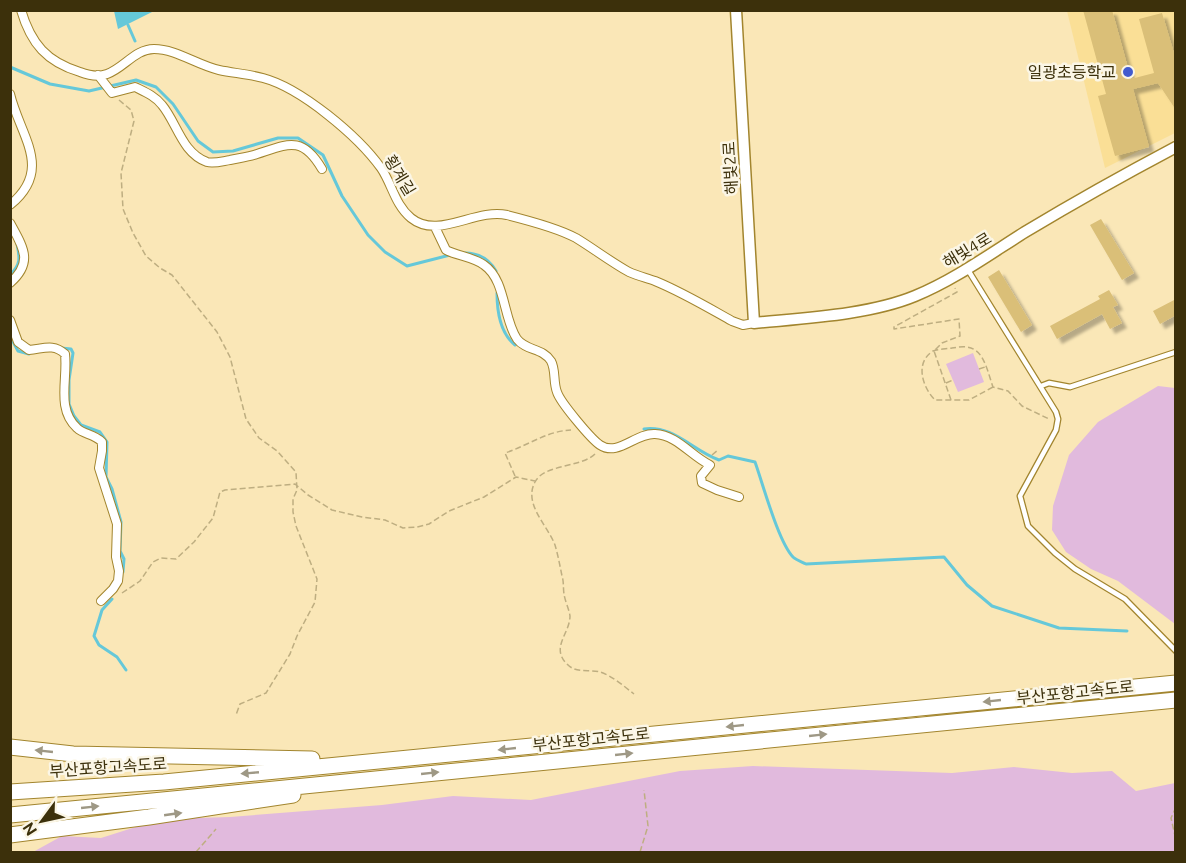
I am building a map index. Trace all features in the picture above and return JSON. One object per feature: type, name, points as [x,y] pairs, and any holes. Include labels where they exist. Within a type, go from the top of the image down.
[{"type":"highway","name":"부산포항고속도로","points":[[10,792],[164,782],[1176,683]]},
{"type":"highway","name":"부산포항고속도로","points":[[10,815],[1176,700]]},
{"type":"highway","points":[[10,747],[73,754],[139,757],[396,760]]},
{"type":"highway","points":[[10,835],[267,800],[391,777]]},
{"type":"street","points":[[21,10],[26,28],[33,41],[50,58],[62,67],[100,78],[111,93],[135,87],[155,98],[162,105],[190,152],[208,162],[220,162],[247,156],[290,143],[315,156],[322,169]]},
{"type":"street","name":"해빛2로","points":[[736,10],[754,323]]},
{"type":"street","name":"횡계길","points":[[100,78],[144,50],[157,49],[219,70],[276,82],[336,121],[382,169],[403,210],[425,226],[435,227]]},
{"type":"street","points":[[10,94],[31,147],[32,170],[31,179],[25,190],[10,205]]},
{"type":"street","name":"해빛4로","points":[[754,323],[822,316],[893,303],[915,296],[967,268],[1090,193],[1176,147]]},
{"type":"street","points":[[740,496],[702,483],[701,476],[710,465],[668,436],[654,434],[638,436],[618,448],[607,449],[601,446],[558,396],[555,390],[553,364],[546,354],[520,343],[510,327],[500,289],[486,266],[474,259],[446,250],[435,227],[494,213],[566,233],[630,272],[655,281],[738,323],[743,325],[754,323]]},
{"type":"street","points":[[10,223],[22,244],[25,262],[20,274],[10,283]]},
{"type":"street","points":[[10,320],[18,342],[28,350],[49,346],[65,354],[67,366],[64,405],[68,415],[79,431],[95,435],[102,442],[99,468],[117,524],[116,557],[119,570],[118,580],[101,602]]},
{"type":"lane","points":[[967,268],[1056,412],[1058,421],[1056,429],[1020,496],[1028,526],[1075,569],[1125,599],[1176,651]]},
{"type":"lane","points":[[1041,387],[1049,383],[1070,387],[1176,352]]},
{"type":"path","points":[[111,93],[131,110],[134,121],[121,173],[123,209],[133,233],[147,256],[159,268],[172,275],[217,332],[230,357],[246,418],[259,438],[277,451],[296,472],[297,490],[293,499],[293,512],[296,526],[317,579],[315,602],[290,654],[266,693],[240,704],[236,715]]},
{"type":"path","points":[[950,278],[957,292],[894,327],[894,329],[958,319],[960,336],[942,343],[924,362],[922,379],[930,394],[935,400],[969,400],[993,387],[1008,391],[1030,411],[1058,421]]},
{"type":"path","points":[[934,351],[964,346],[975,350],[982,358],[993,387]]},
{"type":"path","points":[[934,351],[951,401]]},
{"type":"path","points":[[979,369],[986,367]]},
{"type":"path","points":[[945,383],[953,380]]},
{"type":"path","points":[[516,477],[505,453],[525,446],[540,436],[548,436],[555,431],[572,430],[580,423]]},
{"type":"path","points":[[601,446],[593,456],[580,463],[561,467],[542,475],[535,481],[532,500],[544,528],[555,544],[570,618],[561,640],[560,650],[565,663],[576,670],[601,672],[634,694]]},
{"type":"path","points":[[712,454],[718,450]]},
{"type":"path","points":[[108,594],[116,597],[131,589],[140,581],[153,562],[161,558],[176,559],[194,542],[213,518],[220,492],[297,485],[332,510],[362,518],[385,520],[403,528],[429,524],[449,511],[484,497],[516,477],[535,481]]},
{"type":"path","points":[[639,852],[648,826],[644,790]]},
{"type":"path","points":[[1176,807],[1171,818],[1176,840]]},
{"type":"path","points":[[196,852],[216,829]]},
{"type":"shaded area","name":"일광초등학교","points":[[1067,11],[1175,11],[1175,133],[1105,168]]},
{"type":"shaded area","points":[[973,353],[984,382],[958,392],[946,364]]},
{"type":"shaded area","points":[[1158,386],[1175,388],[1175,624],[1118,581],[1091,569],[1066,552],[1052,530],[1053,506],[1069,455],[1098,422]]},
{"type":"shaded area","points":[[753,766],[952,773],[1014,767],[1072,773],[1112,771],[1136,791],[1175,783],[1175,852],[33,852],[62,836],[101,838],[161,819],[230,817],[382,805],[453,796],[531,800],[680,771]]},
{"type":"water","points":[[114,10],[154,11],[118,29]]},
{"type":"building","name":"일광초등학교","points":[[1083,10],[1112,10],[1131,79],[1154,73],[1139,19],[1162,13],[1176,60],[1176,110],[1158,83],[1133,89],[1149,147],[1115,156],[1098,96],[1106,94]]},
{"type":"building","points":[[1101,219],[1134,273],[1122,280],[1090,225]]},
{"type":"building","points":[[999,270],[1032,325],[1021,332],[988,277]]},
{"type":"building","points":[[1109,290],[1118,305],[1113,307],[1122,323],[1110,329],[1102,314],[1057,339],[1050,326],[1100,299],[1098,296]]},
{"type":"building","points":[[1176,299],[1176,315],[1160,324],[1153,311]]},
{"type":"waterway","points":[[128,25],[135,41]]},
{"type":"waterway","points":[[10,67],[50,84],[89,91],[136,80],[156,87],[173,104],[198,141],[213,152],[233,151],[278,138],[298,138],[323,155],[342,196],[368,235],[385,252],[407,266],[450,255]]},
{"type":"waterway","points":[[10,275],[19,261],[17,244]]},
{"type":"waterway","points":[[465,253],[484,258],[496,271]]},
{"type":"waterway","points":[[497,293],[500,322],[515,345]]},
{"type":"waterway","points":[[10,336],[18,351],[29,354]]},
{"type":"waterway","points":[[61,348],[71,349],[73,353],[69,380],[69,404],[74,416],[81,425],[100,432],[107,442],[106,477],[112,489],[121,522],[120,551],[124,559],[123,572]]},
{"type":"waterway","points":[[644,429],[665,431],[719,460],[728,456],[755,462],[771,512],[787,549],[793,557],[806,564],[944,557],[967,585],[992,606],[1059,628],[1127,631]]},
{"type":"waterway","points":[[112,599],[102,610],[94,636],[99,645],[117,657],[126,670]]},
{"type":"place","name":"일광초등학교","points":[[1128,72]]}]
